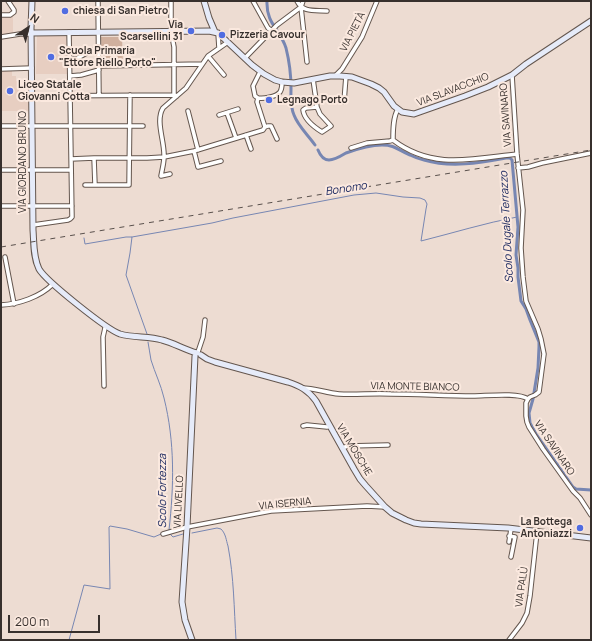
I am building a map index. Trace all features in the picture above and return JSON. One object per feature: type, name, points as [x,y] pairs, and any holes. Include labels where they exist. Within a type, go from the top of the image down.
[{"type":"street","points":[[1,15],[10,15],[14,12],[8,1]]},
{"type":"street","name":"VIA GIORDANO BRUNO","points":[[32,1],[33,239],[37,262],[41,272],[53,284]]},
{"type":"street","points":[[98,1],[99,95]]},
{"type":"street","points":[[171,1],[171,31],[174,47],[173,65],[175,96]]},
{"type":"street","points":[[204,1],[209,18],[217,32],[260,72],[271,79],[294,83],[313,79],[345,76],[363,81],[384,92],[398,109],[396,111],[393,140],[367,143],[351,148]]},
{"type":"street","points":[[253,1],[268,28],[272,30]]},
{"type":"street","points":[[297,1],[305,10],[326,11]]},
{"type":"street","points":[[303,1],[301,7],[307,62]]},
{"type":"street","name":"VIA PIETÀ","points":[[335,76],[342,69],[362,37],[377,1]]},
{"type":"street","points":[[245,58],[277,25],[301,7]]},
{"type":"street","name":"VIA SLAVACCHIO","points":[[398,109],[408,114],[414,114],[483,89],[512,75],[591,21]]},
{"type":"street","points":[[33,225],[69,220],[72,217],[70,32]]},
{"type":"street","points":[[1,37],[31,33],[70,32],[217,32]]},
{"type":"street","points":[[217,32],[219,48]]},
{"type":"street","points":[[170,174],[161,176],[164,157],[160,114],[163,108],[175,96],[186,88],[208,56],[228,42]]},
{"type":"street","points":[[70,58],[76,59],[90,50],[99,49]]},
{"type":"street","points":[[208,56],[224,75]]},
{"type":"street","points":[[70,76],[86,74],[99,68],[202,64]]},
{"type":"street","points":[[1,69],[32,68]]},
{"type":"street","points":[[342,69],[345,76],[344,102]]},
{"type":"street","points":[[260,72],[253,86],[255,96],[258,98],[265,126]]},
{"type":"street","name":"VIA SAVINARO","points":[[512,75],[518,168],[523,210],[521,248],[523,283],[526,301],[538,329],[544,354],[538,394],[531,397],[526,409],[526,416],[529,427],[542,449],[580,498],[591,515]]},
{"type":"street","points":[[313,79],[317,107],[320,114],[331,126],[322,132],[309,122],[303,114],[303,110],[306,108],[317,107]]},
{"type":"street","points":[[258,98],[278,94],[285,82]]},
{"type":"street","points":[[85,185],[129,186],[130,95]]},
{"type":"street","points":[[32,96],[175,96]]},
{"type":"street","points":[[219,115],[238,109]]},
{"type":"street","points":[[188,111],[198,150]]},
{"type":"street","points":[[227,113],[236,138]]},
{"type":"street","points":[[1,126],[143,126]]},
{"type":"street","points":[[71,159],[129,159],[164,157],[198,150],[263,130],[265,126]]},
{"type":"street","points":[[265,126],[271,126],[277,139]]},
{"type":"street","points":[[246,135],[251,149]]},
{"type":"street","name":"VIA SAVINARO","points":[[393,140],[416,154],[446,160],[478,159],[517,154]]},
{"type":"street","points":[[194,151],[198,167],[221,161]]},
{"type":"street","points":[[518,168],[591,153]]},
{"type":"street","points":[[94,158],[96,185]]},
{"type":"street","points":[[1,170],[71,170]]},
{"type":"street","points":[[1,206],[72,206]]},
{"type":"street","points":[[5,257],[14,304]]},
{"type":"street","points":[[1,305],[14,304],[28,299],[43,292],[53,284]]},
{"type":"street","name":"VIA MOSCHE","points":[[53,284],[105,326],[116,332],[129,336],[160,339],[207,359],[299,385],[311,394],[316,401],[360,479],[385,506],[397,515],[414,523],[511,529],[591,538]]},
{"type":"street","points":[[197,355],[203,337],[205,320]]},
{"type":"street","points":[[104,386],[102,337],[105,328]]},
{"type":"street","name":"VIA LIVELLO","points":[[192,640],[185,620],[182,602],[197,355]]},
{"type":"street","name":"VIA MONTE BIANCO","points":[[302,388],[338,394],[471,396],[510,395],[531,397]]},
{"type":"street","points":[[303,426],[330,426]]},
{"type":"street","points":[[342,448],[348,446],[388,445]]},
{"type":"street","name":"VIA ISERNIA","points":[[163,534],[187,527],[271,511],[385,506]]},
{"type":"street","points":[[509,542],[511,529]]},
{"type":"street","name":"VIA PALÙ","points":[[509,640],[522,623],[527,613],[537,532]]},
{"type":"street","points":[[510,536],[515,537],[510,557]]},
{"type":"shaded area","points":[[13,15],[13,34],[1,36],[1,16]]},
{"type":"shaded area","name":"Scuola Primaria \"Ettore Riello Porto\"","points":[[37,36],[66,36],[67,74],[36,74]]},
{"type":"shaded area","points":[[101,37],[122,37],[123,64],[102,64]]},
{"type":"shaded area","name":"Liceo Statale Giovanni Cotta","points":[[12,70],[12,76],[16,76],[16,81],[19,82],[19,94],[29,95],[29,111],[1,111],[1,71]]},
{"type":"waterway","name":"Scolo Dugale Terrazzo","points":[[267,1],[267,9],[271,21],[286,48],[290,73],[291,102],[293,112],[298,123],[315,145]]},
{"type":"waterway","name":"Scolo Dugale Terrazzo","points":[[318,150],[322,157],[329,160],[336,159],[346,153],[359,149],[382,145],[393,147],[420,159],[444,164],[465,164],[506,158],[510,158],[512,160],[518,227],[516,255],[521,301],[526,309],[539,342],[538,368],[529,413],[530,423],[573,487],[576,489],[591,490]]},
{"type":"waterway","name":"Bonomo","points":[[132,237],[354,195],[376,193],[420,198],[425,200],[427,204],[421,241],[517,217]]},
{"type":"waterway","name":"Scolo Fortezza","points":[[84,238],[85,244],[132,237],[126,275],[147,334]]},
{"type":"waterway","name":"Scolo Fortezza","points":[[148,342],[151,360],[168,414],[172,448],[173,480],[169,530]]},
{"type":"waterway","points":[[69,640],[84,585],[110,589],[109,527],[127,529],[154,537],[161,534]]},
{"type":"waterway","name":"Scolo Fortezza","points":[[192,533],[217,528],[221,529],[225,535],[232,570],[236,640]]},
{"type":"waterway","name":"Scolo Fortezza","points":[[170,533],[173,537],[183,534]]},
{"type":"railway","points":[[1,247],[591,150]]},
{"type":"place","name":"chiesa di San Pietro","points":[[65,11]]},
{"type":"place","name":"Via Scarsellini 31","points":[[191,31]]},
{"type":"place","name":"Pizzeria Cavour","points":[[222,35]]},
{"type":"place","name":"Scuola Primaria \"Ettore Riello Porto\"","points":[[51,57]]},
{"type":"place","name":"Liceo Statale Giovanni Cotta","points":[[10,91]]},
{"type":"place","name":"Legnago Porto","points":[[269,100]]},
{"type":"place","name":"La Bottega Antoniazzi","points":[[580,528]]}]
